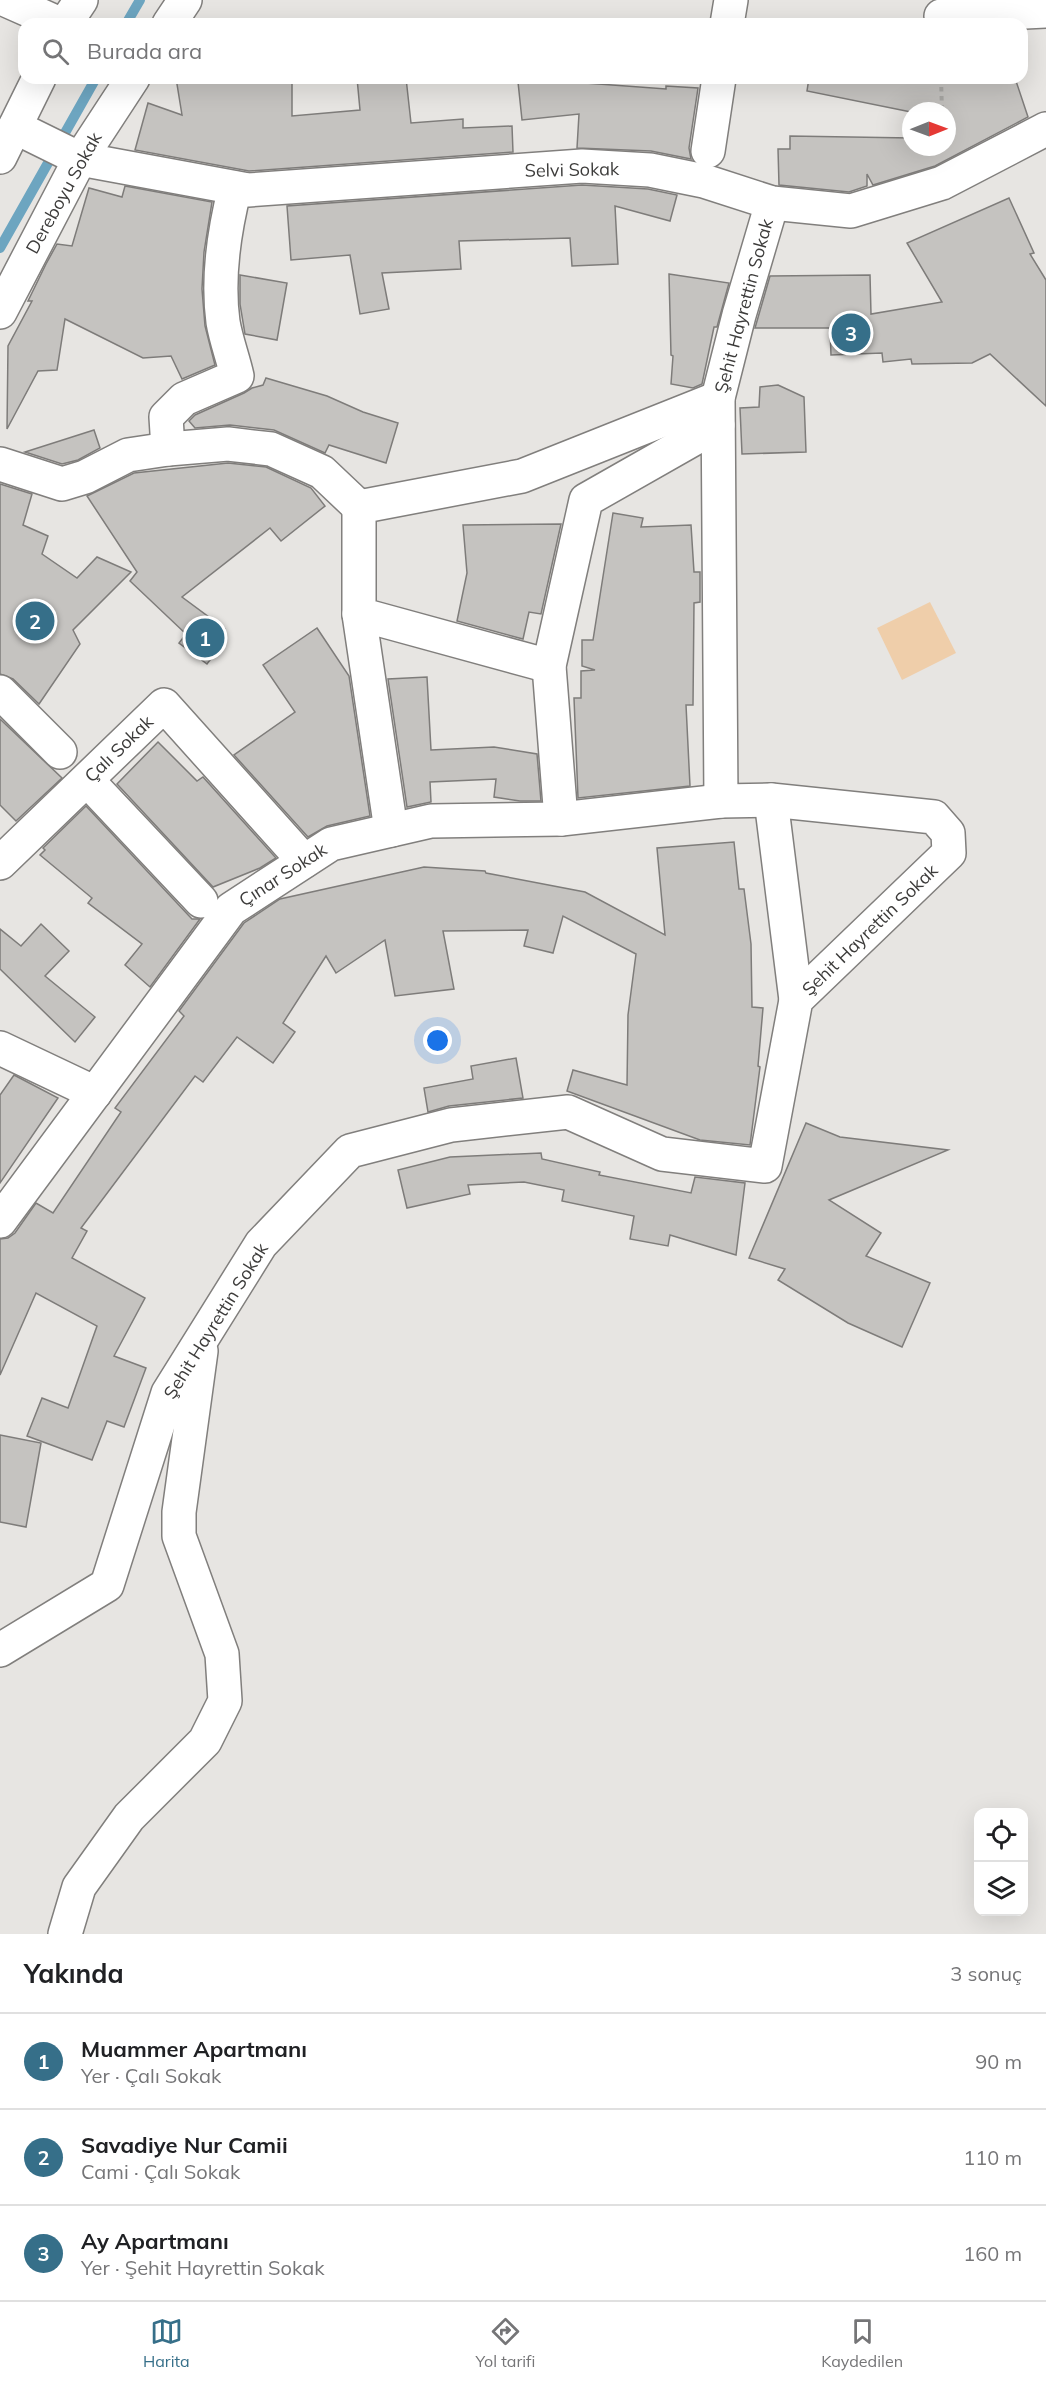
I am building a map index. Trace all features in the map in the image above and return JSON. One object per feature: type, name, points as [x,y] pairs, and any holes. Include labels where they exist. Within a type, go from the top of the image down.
[{"type":"street","points":[[6,0],[46,18]]},
{"type":"street","points":[[69,18],[81,0]]},
{"type":"street","points":[[173,18],[185,0]]},
{"type":"street","points":[[728,18],[731,0]]},
{"type":"street","points":[[940,16],[1046,11]]},
{"type":"street","points":[[0,157],[36,84]]},
{"type":"street","name":"Dereboyu Sokak","points":[[0,312],[80,159],[129,84]]},
{"type":"street","points":[[708,151],[718,84]]},
{"type":"street","name":"Selvi Sokak","points":[[15,127],[80,159],[248,190],[582,166],[650,170],[704,181],[772,203],[851,211],[942,183],[1046,129]]},
{"type":"street","points":[[168,449],[166,417],[184,399],[237,376],[223,322],[221,264],[235,188]]},
{"type":"street","name":"Şehit Hayrettin Sokak","points":[[0,1650],[107,1585],[168,1393],[261,1244],[350,1152],[451,1125],[568,1112],[662,1154],[765,1166],[796,1000],[949,854],[948,833],[934,817],[771,800],[722,801],[718,412],[739,315],[772,203]]},
{"type":"street","points":[[359,507],[522,476],[718,412]]},
{"type":"street","points":[[561,819],[549,666],[586,500],[718,412]]},
{"type":"street","points":[[0,464],[62,484],[85,477],[128,455],[228,444],[271,449],[322,472],[359,507],[359,614],[391,830]]},
{"type":"street","points":[[359,614],[549,666]]},
{"type":"street","points":[[0,692],[60,752]]},
{"type":"street","name":"Çalı Sokak","points":[[0,863],[164,705],[304,861]]},
{"type":"street","points":[[87,780],[201,901]]},
{"type":"street","points":[[771,800],[796,1000]]},
{"type":"street","name":"Çınar Sokak","points":[[0,1221],[231,909],[331,844],[430,821],[561,819],[722,801]]},
{"type":"street","points":[[0,1048],[95,1093]]},
{"type":"street","points":[[65,1934],[79,1887],[129,1817],[204,1741],[225,1701],[222,1654],[179,1536],[178,1512],[203,1337]]},
{"type":"path","points":[[941,84],[942,102]]},
{"type":"shaded area","points":[[930,602],[956,653],[902,680],[877,628]]},
{"type":"building","points":[[177,84],[292,84],[292,116],[360,110],[358,84],[407,84],[411,123],[463,119],[463,128],[512,126],[513,152],[249,171],[135,150],[148,103],[182,115]]},
{"type":"building","points":[[518,84],[698,88],[689,148],[691,159],[651,151],[577,148],[579,114],[522,120]]},
{"type":"building","points":[[808,84],[1017,84],[1028,117],[956,155],[956,102],[902,102],[902,110],[807,91]]},
{"type":"building","points":[[790,136],[902,138],[902,156],[954,156],[935,166],[873,185],[867,174],[867,186],[849,192],[779,185],[778,149],[790,149]]},
{"type":"building","points":[[582,185],[648,189],[677,195],[670,221],[615,206],[618,264],[572,266],[570,238],[459,241],[461,269],[382,273],[389,309],[360,314],[350,255],[291,260],[287,206]]},
{"type":"building","points":[[125,186],[212,202],[204,252],[202,289],[205,326],[215,365],[182,379],[171,356],[143,358],[65,319],[57,370],[38,371],[7,429],[8,346],[32,301],[28,301],[57,244],[72,246],[89,188],[122,197]]},
{"type":"building","points":[[1009,198],[1034,253],[1030,254],[1046,280],[1046,406],[990,354],[972,363],[912,364],[911,359],[883,362],[882,353],[831,355],[830,328],[755,328],[770,276],[870,275],[871,314],[942,302],[907,243]]},
{"type":"building","points":[[669,274],[729,283],[717,327],[714,327],[702,384],[693,388],[671,384],[673,356],[671,355]]},
{"type":"building","points":[[240,275],[287,283],[277,340],[245,334],[240,304]]},
{"type":"building","points":[[266,378],[327,396],[363,412],[398,423],[386,463],[329,445],[325,453],[274,430],[230,425],[195,428],[189,421],[195,415],[263,385]]},
{"type":"building","points":[[778,385],[804,397],[806,452],[742,454],[740,408],[759,407],[760,387]]},
{"type":"building","points":[[94,430],[100,448],[78,460],[62,464],[25,452]]},
{"type":"building","points":[[228,463],[266,467],[311,488],[325,506],[281,541],[270,528],[182,597],[225,629],[225,640],[207,664],[179,643],[186,634],[130,581],[137,572],[87,496],[134,473]]},
{"type":"building","points":[[0,484],[32,494],[23,525],[48,536],[42,554],[77,578],[97,557],[131,572],[73,630],[80,644],[39,704],[13,679],[0,674]]},
{"type":"building","points":[[613,513],[643,518],[641,527],[691,525],[694,572],[700,572],[700,602],[694,603],[693,705],[686,705],[690,786],[578,798],[574,698],[581,698],[581,671],[595,670],[582,666],[582,640],[593,640]]},
{"type":"building","points":[[561,524],[541,614],[529,612],[523,639],[457,621],[467,573],[463,525]]},
{"type":"building","points":[[317,628],[349,676],[370,816],[327,826],[308,837],[234,755],[295,712],[263,665]]},
{"type":"building","points":[[427,677],[431,750],[494,747],[537,754],[541,801],[494,797],[496,779],[430,782],[431,802],[407,807],[388,679]]},
{"type":"building","points":[[0,719],[62,778],[16,821],[0,805]]},
{"type":"building","points":[[158,742],[197,781],[203,777],[276,858],[260,868],[213,887],[117,784]]},
{"type":"building","points":[[86,806],[192,919],[200,919],[150,987],[125,965],[142,944],[88,903],[92,898],[40,855],[45,850],[43,848]]},
{"type":"building","points":[[734,842],[739,889],[744,889],[751,944],[752,1007],[763,1008],[758,1066],[760,1067],[750,1145],[700,1140],[567,1091],[573,1070],[627,1085],[628,1015],[636,954],[563,916],[553,953],[524,946],[528,930],[443,931],[454,989],[395,996],[385,940],[336,973],[326,956],[283,1023],[295,1032],[273,1063],[237,1037],[203,1082],[195,1076],[81,1228],[87,1231],[72,1258],[145,1298],[114,1356],[146,1368],[124,1427],[107,1421],[92,1460],[27,1436],[42,1398],[68,1408],[97,1326],[36,1293],[0,1375],[0,1239],[8,1238],[15,1233],[36,1203],[53,1213],[121,1112],[115,1108],[184,1016],[179,1011],[244,923],[280,899],[424,867],[485,871],[585,892],[665,935],[657,848]]},
{"type":"building","points":[[41,924],[69,951],[45,976],[95,1017],[75,1042],[0,969],[0,929],[21,946]]},
{"type":"building","points":[[516,1058],[523,1098],[449,1106],[428,1112],[424,1088],[473,1079],[471,1066]]},
{"type":"building","points":[[14,1075],[58,1098],[0,1183],[0,1095]]},
{"type":"building","points":[[806,1123],[840,1137],[948,1150],[829,1200],[881,1233],[866,1256],[930,1283],[902,1347],[848,1323],[778,1280],[785,1269],[749,1258]]},
{"type":"building","points":[[541,1153],[542,1159],[600,1172],[599,1175],[691,1193],[695,1177],[745,1183],[736,1255],[670,1235],[668,1246],[630,1239],[634,1216],[562,1201],[564,1190],[524,1182],[468,1185],[470,1194],[407,1208],[398,1170],[450,1157]]},
{"type":"building","points":[[0,1435],[41,1443],[26,1527],[0,1522]]},
{"type":"waterway","points":[[130,18],[140,0]]},
{"type":"waterway","points":[[0,248],[93,84]]},
{"type":"place","name":"Ay Apartmanı","points":[[851,333]]},
{"type":"place","name":"Savadiye Nur Camii","points":[[35,621]]},
{"type":"place","name":"Muammer Apartmanı","points":[[205,638]]}]
